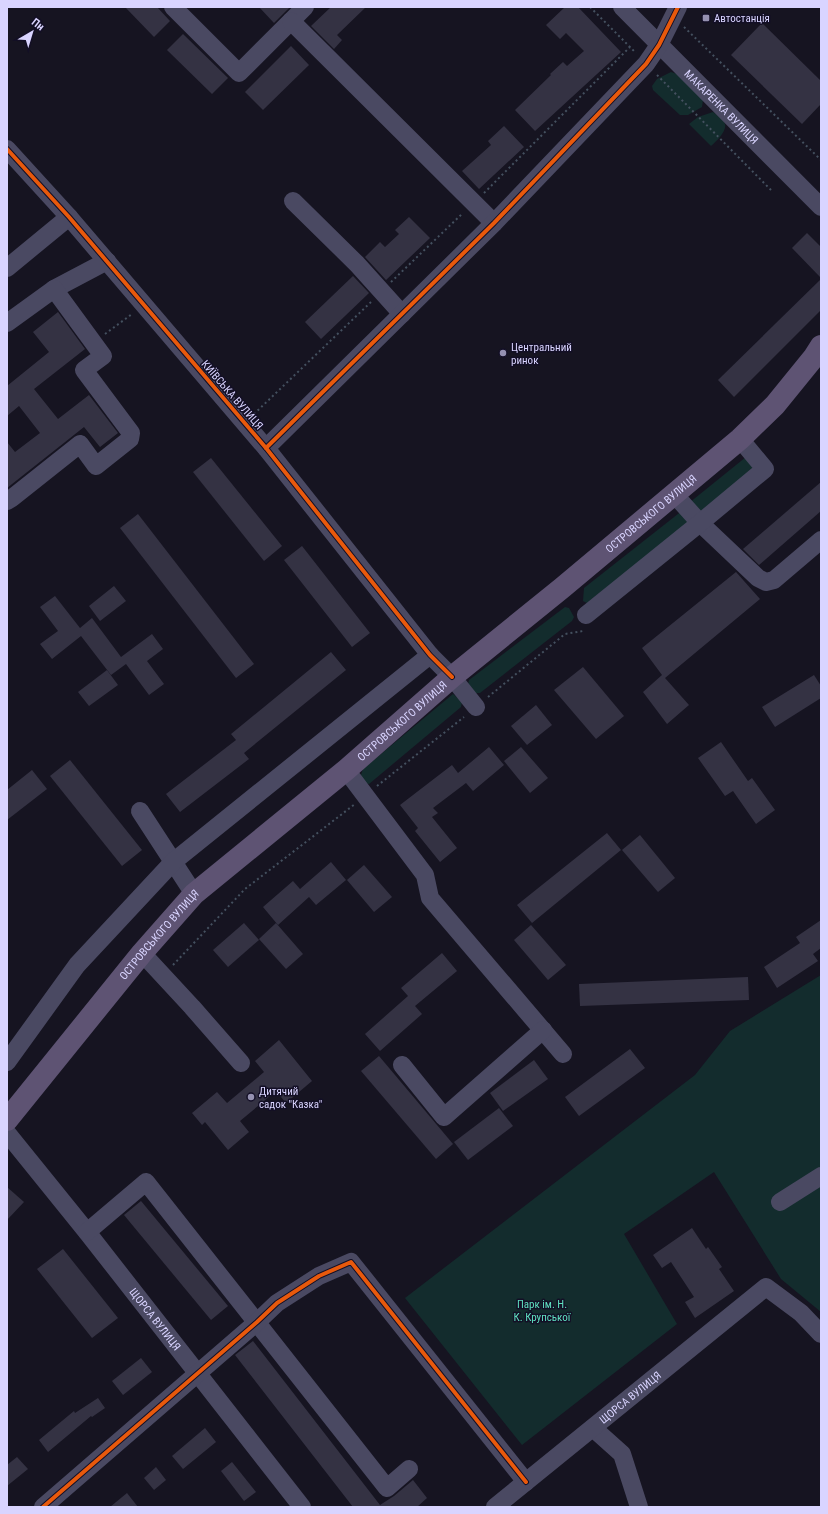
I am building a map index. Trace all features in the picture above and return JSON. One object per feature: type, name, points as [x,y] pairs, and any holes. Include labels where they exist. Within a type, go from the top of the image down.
[{"type":"main road","name":"ОСТРОВСЬКОГО ВУЛИЦЯ","points":[[7,1120],[142,953],[194,894],[346,770],[452,677],[562,588],[740,439],[775,405],[814,357],[821,346]]},
{"type":"street","points":[[173,7],[239,73],[305,7]]},
{"type":"street","name":"МАКАРЕНКА ВУЛИЦЯ","points":[[622,7],[821,207]]},
{"type":"street","points":[[266,448],[494,224],[646,64],[659,45],[675,12]]},
{"type":"street","points":[[291,21],[494,224]]},
{"type":"street","name":"КИЇВСЬКА ВУЛИЦЯ","points":[[7,148],[107,261],[266,448],[430,655],[452,677],[476,707]]},
{"type":"street","points":[[293,201],[357,264],[402,314]]},
{"type":"street","points":[[7,268],[69,217]]},
{"type":"street","points":[[7,323],[54,289],[107,261]]},
{"type":"street","points":[[7,501],[80,444],[96,466],[130,439],[131,433],[84,370],[103,356],[54,289]]},
{"type":"street","points":[[586,614],[700,523],[765,468],[740,439]]},
{"type":"street","points":[[674,494],[700,523],[758,578],[766,582],[774,580],[821,540]]},
{"type":"street","points":[[7,1062],[77,965],[173,862],[430,655]]},
{"type":"street","points":[[346,770],[364,796],[425,875],[430,898],[563,1054]]},
{"type":"street","points":[[140,811],[194,894]]},
{"type":"street","points":[[142,953],[241,1063]]},
{"type":"street","points":[[402,1065],[444,1117],[543,1030]]},
{"type":"street","name":"ЩОРСА ВУЛИЦЯ","points":[[7,1133],[87,1232],[302,1507]]},
{"type":"street","points":[[780,1202],[821,1176]]},
{"type":"street","points":[[87,1232],[146,1182],[387,1488],[409,1469]]},
{"type":"street","points":[[43,1507],[277,1303],[319,1276],[351,1262],[526,1482]]},
{"type":"street","name":"ЩОРСА ВУЛИЦЯ","points":[[495,1507],[766,1287],[801,1313],[821,1334]]},
{"type":"street","points":[[593,1428],[622,1454],[639,1507]]},
{"type":"path","points":[[590,7],[771,190]]},
{"type":"path","points":[[675,12],[821,160]]},
{"type":"path","points":[[245,423],[382,292],[630,47]]},
{"type":"path","points":[[93,343],[144,305]]},
{"type":"path","points":[[163,976],[245,889],[476,707],[565,634],[583,631],[586,614]]},
{"type":"green space","points":[[671,72],[677,74],[703,100],[702,107],[688,115],[680,115],[653,90],[652,86],[657,79]]},
{"type":"green space","points":[[713,112],[723,121],[725,127],[721,136],[711,146],[689,124],[698,117]]},
{"type":"green space","points":[[746,457],[755,469],[698,515],[689,503]]},
{"type":"green space","points":[[683,510],[691,521],[587,603],[583,601],[584,588]]},
{"type":"green space","points":[[565,607],[569,608],[574,617],[572,621],[480,693],[475,693],[468,684],[469,680]]},
{"type":"green space","points":[[453,694],[462,702],[461,707],[369,784],[362,782],[361,775],[363,769]]},
{"type":"green space","name":"Парк ім. Н. К. Крупської","points":[[821,975],[821,1312],[781,1279],[714,1172],[624,1234],[677,1324],[522,1445],[405,1298],[695,1075],[730,1031]]},
{"type":"building","points":[[125,7],[157,7],[170,21],[154,37]]},
{"type":"building","points":[[259,7],[290,7],[274,23]]},
{"type":"building","points":[[331,7],[366,7],[337,35],[342,40],[334,49],[311,26]]},
{"type":"building","points":[[565,7],[578,7],[621,52],[535,131],[515,110],[563,62],[567,66],[584,51],[566,33],[560,39],[546,25]]},
{"type":"building","points":[[762,23],[821,81],[821,104],[802,124],[731,55]]},
{"type":"building","points":[[183,34],[228,78],[212,94],[167,50]]},
{"type":"building","points":[[291,46],[309,65],[263,110],[245,92]]},
{"type":"building","points":[[504,126],[524,147],[479,189],[462,171],[491,145],[488,141]]},
{"type":"building","points":[[409,217],[430,238],[386,280],[365,257],[380,242],[385,247],[399,234],[395,230]]},
{"type":"building","points":[[807,233],[821,247],[821,278],[792,248]]},
{"type":"building","points":[[353,276],[369,293],[321,339],[305,322]]},
{"type":"building","points":[[821,279],[821,310],[734,397],[718,380]]},
{"type":"building","points":[[58,312],[85,349],[34,389],[58,419],[89,395],[118,433],[100,447],[84,427],[7,488],[7,442],[15,452],[40,433],[19,406],[7,416],[7,386],[49,352],[33,332]]},
{"type":"building","points":[[211,458],[282,546],[264,561],[193,472]]},
{"type":"building","points":[[821,482],[821,511],[759,565],[743,549]]},
{"type":"building","points":[[138,514],[254,664],[236,678],[120,528]]},
{"type":"building","points":[[302,546],[370,633],[352,647],[284,560]]},
{"type":"building","points":[[736,572],[760,599],[665,678],[689,705],[667,724],[643,692],[662,675],[642,648]]},
{"type":"building","points":[[114,586],[126,601],[100,621],[89,606]]},
{"type":"building","points":[[55,596],[80,628],[92,618],[121,657],[152,634],[163,649],[147,661],[164,684],[149,695],[126,664],[111,675],[81,636],[52,659],[40,644],[58,631],[40,607]]},
{"type":"building","points":[[331,652],[346,670],[244,753],[249,759],[180,812],[166,794],[236,740],[231,734]]},
{"type":"building","points":[[583,667],[624,716],[596,739],[554,690]]},
{"type":"building","points":[[107,670],[118,685],[89,706],[78,692]]},
{"type":"building","points":[[814,675],[821,686],[821,698],[775,727],[762,707]]},
{"type":"building","points":[[536,705],[552,725],[527,745],[511,726]]},
{"type":"building","points":[[721,742],[748,781],[752,778],[775,810],[756,824],[733,791],[725,796],[698,758]]},
{"type":"building","points":[[489,747],[504,765],[473,791],[466,783],[433,808],[438,813],[432,817],[457,848],[440,862],[415,831],[418,828],[400,805],[452,765],[458,773]]},
{"type":"building","points":[[521,747],[548,778],[530,793],[504,761]]},
{"type":"building","points":[[70,760],[142,850],[122,866],[50,776]]},
{"type":"building","points":[[32,770],[47,789],[7,820],[7,790]]},
{"type":"building","points":[[607,833],[621,850],[532,923],[517,905]]},
{"type":"building","points":[[640,835],[675,878],[658,892],[622,850]]},
{"type":"building","points":[[331,862],[346,880],[316,905],[309,897],[278,925],[263,907],[293,881],[300,889]]},
{"type":"building","points":[[364,865],[392,897],[374,912],[347,880]]},
{"type":"building","points":[[821,920],[821,948],[813,954],[818,961],[777,988],[764,967],[800,943],[796,937]]},
{"type":"building","points":[[244,923],[259,940],[228,967],[213,950]]},
{"type":"building","points":[[276,923],[303,954],[286,969],[259,939]]},
{"type":"building","points":[[531,925],[566,965],[548,980],[514,940]]},
{"type":"building","points":[[442,953],[457,971],[415,1006],[422,1014],[380,1051],[365,1034],[408,996],[401,988]]},
{"type":"building","points":[[748,977],[749,1000],[580,1006],[579,984]]},
{"type":"building","name":"Дитячий садок \"Казка\"","points":[[279,1040],[312,1081],[286,1103],[276,1091],[240,1121],[249,1132],[228,1150],[205,1122],[202,1125],[192,1113],[217,1092],[227,1103],[264,1072],[255,1061]]},
{"type":"building","points":[[630,1049],[645,1068],[579,1116],[565,1097]]},
{"type":"building","points":[[379,1056],[453,1144],[436,1159],[361,1071]]},
{"type":"building","points":[[534,1060],[548,1079],[503,1111],[490,1093]]},
{"type":"building","points":[[499,1108],[513,1126],[468,1160],[454,1142]]},
{"type":"building","points":[[7,1187],[24,1202],[7,1220]]},
{"type":"building","points":[[141,1201],[228,1306],[211,1320],[124,1215]]},
{"type":"building","points":[[692,1228],[706,1249],[708,1247],[722,1267],[719,1269],[734,1291],[695,1318],[685,1302],[694,1297],[671,1262],[662,1268],[653,1255]]},
{"type":"building","points":[[63,1249],[118,1318],[92,1338],[37,1269]]},
{"type":"building","points":[[253,1341],[380,1505],[394,1496],[413,1480],[427,1498],[417,1507],[353,1507],[235,1355]]},
{"type":"building","points":[[141,1358],[152,1372],[123,1395],[112,1381]]},
{"type":"building","points":[[98,1398],[105,1408],[92,1417],[91,1416],[48,1452],[39,1440],[74,1411],[75,1413]]},
{"type":"building","points":[[205,1428],[216,1442],[183,1469],[172,1456]]},
{"type":"building","points":[[17,1457],[28,1469],[7,1486],[7,1465]]},
{"type":"building","points":[[232,1462],[256,1492],[244,1501],[221,1471]]},
{"type":"building","points":[[156,1467],[166,1480],[154,1490],[144,1478]]},
{"type":"building","points":[[127,1493],[138,1507],[110,1507]]},
{"type":"cycle path","points":[[266,448],[494,223],[646,64],[659,45],[678,7]]},
{"type":"cycle path","points":[[7,149],[69,217],[266,448],[430,655],[452,677]]},
{"type":"cycle path","points":[[43,1507],[277,1303],[319,1276],[351,1262],[526,1482]]},
{"type":"place","name":"Автостанція","points":[[706,18]]},
{"type":"place","name":"Центральний ринок","points":[[503,353]]},
{"type":"place","name":"Дитячий садок \"Казка\"","points":[[251,1097]]}]
